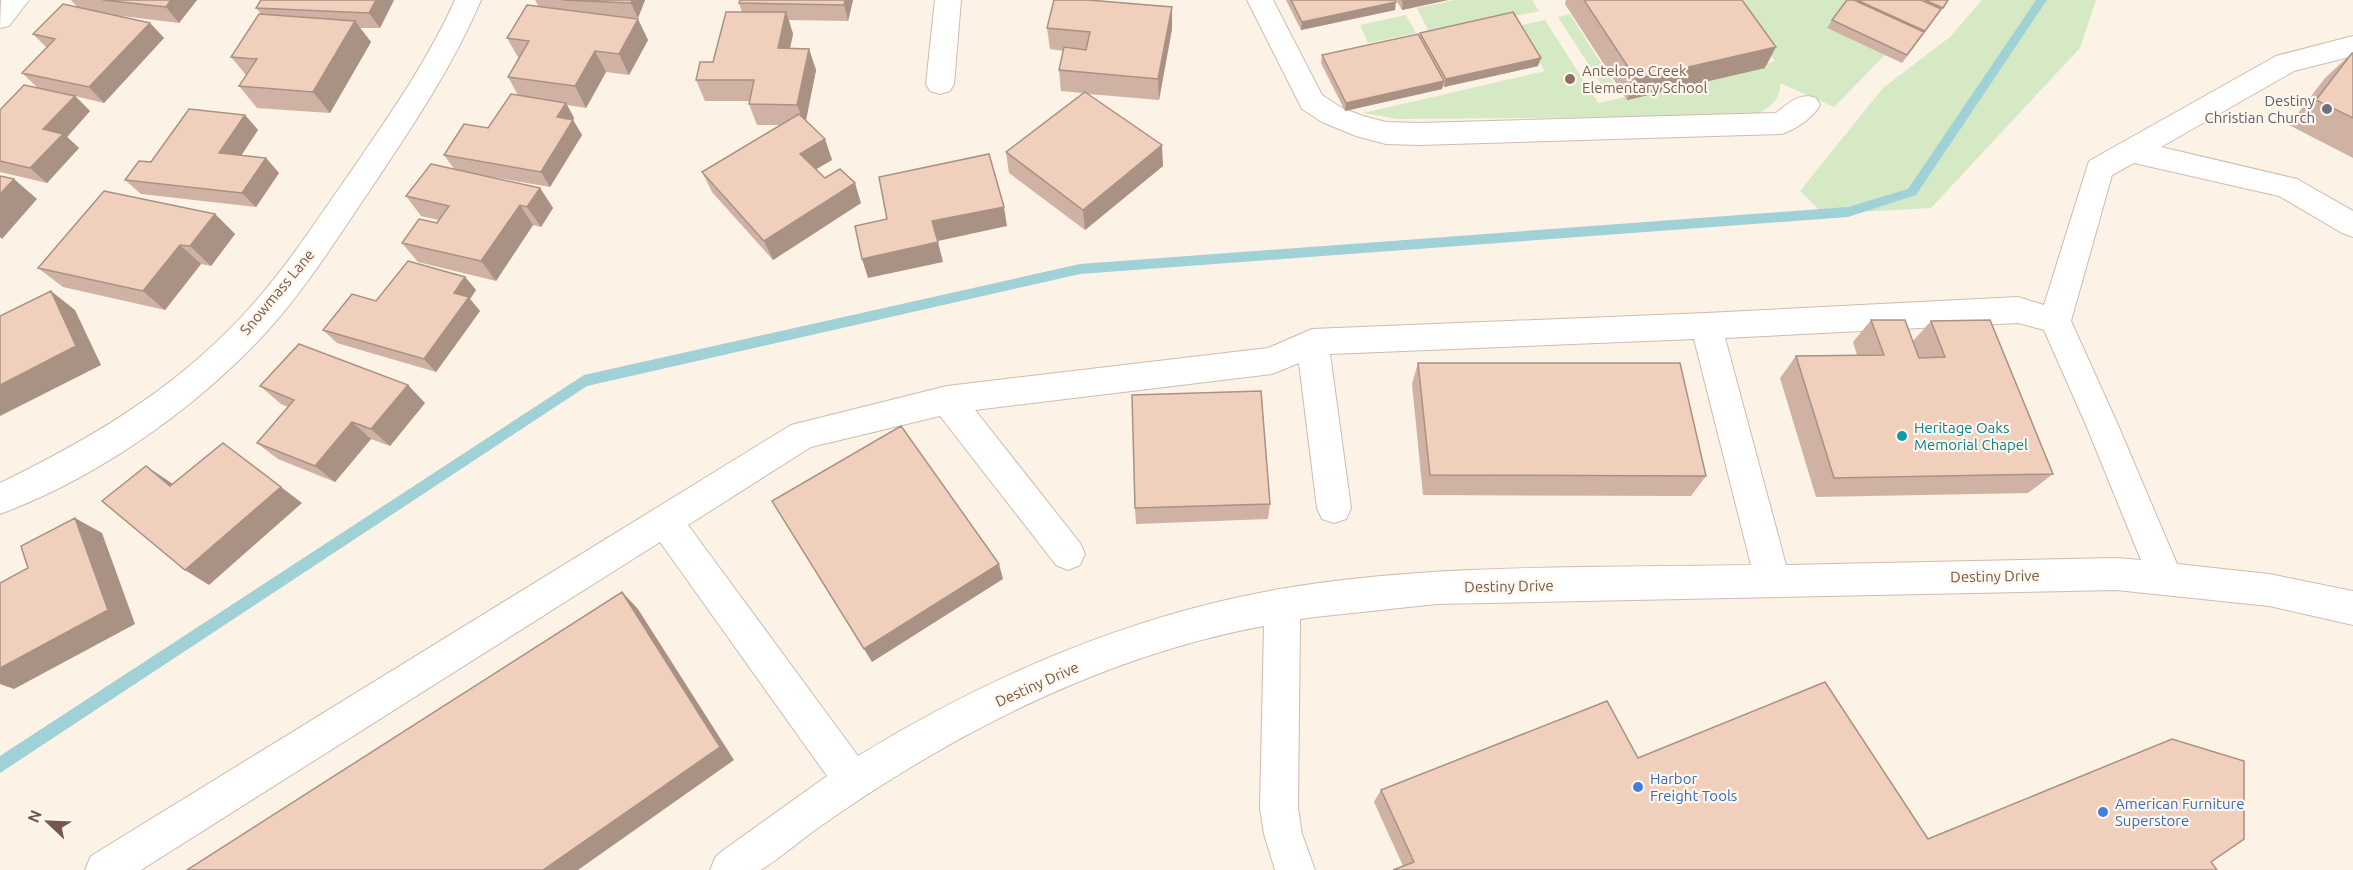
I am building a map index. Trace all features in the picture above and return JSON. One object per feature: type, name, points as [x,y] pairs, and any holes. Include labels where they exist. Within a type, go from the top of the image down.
[{"type":"street","points":[[0,19],[16,0]]},
{"type":"street","name":"Snowmass Lane","points":[[0,499],[61,470],[129,430],[200,375],[256,321],[301,266],[404,118],[433,71],[468,0]]},
{"type":"street","points":[[940,84],[948,0]]},
{"type":"street","points":[[1260,0],[1312,102],[1332,115],[1356,125],[1386,133],[1419,134],[1782,123],[1806,105]]},
{"type":"street","points":[[2166,579],[2102,425],[2055,321],[2099,168],[2286,63],[2353,46]]},
{"type":"street","points":[[2131,151],[2287,187],[2353,225]]},
{"type":"street","points":[[105,870],[803,435],[947,400],[1272,361],[1312,342],[1706,326],[2018,309],[2055,321]]},
{"type":"street","points":[[1706,326],[1773,581]]},
{"type":"street","points":[[1312,342],[1334,508]]},
{"type":"street","points":[[947,400],[1068,554]]},
{"type":"street","points":[[665,520],[853,781]]},
{"type":"street","name":"Destiny Drive","points":[[730,870],[853,781],[918,741],[1013,693],[1118,649],[1197,624],[1356,594],[1437,588],[2116,574],[2269,590],[2353,608]]},
{"type":"street","points":[[1282,607],[1279,808],[1283,834],[1295,870]]},
{"type":"green space","points":[[1455,0],[1532,0],[1539,11],[1430,34],[1417,8]]},
{"type":"green space","points":[[1730,0],[1849,0],[1827,28],[1885,55],[1834,107],[1780,83],[1776,99],[1753,116],[1398,119],[1363,113],[1545,71],[1517,26],[1545,20],[1598,103],[1625,97],[1627,100],[1768,67],[1766,64],[1775,61]]},
{"type":"green space","points":[[1982,0],[2096,0],[2080,48],[1931,208],[1823,214],[1800,191],[1883,88],[1950,37]]},
{"type":"green space","points":[[1571,14],[1617,88],[1605,90],[1558,17]]},
{"type":"green space","points":[[1406,15],[1416,33],[1368,43],[1360,25]]},
{"type":"building","points":[[103,0],[171,0],[166,7]]},
{"type":"building","points":[[261,0],[376,0],[369,13],[256,8]]},
{"type":"building","points":[[563,0],[632,0],[631,3]]},
{"type":"building","points":[[740,0],[845,0],[844,5],[739,3]]},
{"type":"building","points":[[1054,0],[1088,0],[1172,7],[1158,79],[1059,70],[1064,47],[1086,50],[1090,32],[1047,28]]},
{"type":"building","points":[[1291,0],[1395,0],[1396,2],[1302,22]]},
{"type":"building","points":[[1584,0],[1742,0],[1776,47],[1636,79]]},
{"type":"building","points":[[1847,0],[1854,0],[1924,32],[1907,55],[1832,20]]},
{"type":"building","points":[[1857,0],[1921,0],[1941,9],[1925,31]]},
{"type":"building","points":[[1925,0],[1948,0],[1943,8]]},
{"type":"building","points":[[63,4],[150,23],[89,87],[22,73],[55,39],[33,34]]},
{"type":"building","points":[[527,5],[638,19],[619,54],[595,51],[575,86],[508,77],[529,41],[507,38]]},
{"type":"building","points":[[726,12],[786,12],[778,48],[809,49],[797,105],[749,104],[754,80],[696,80],[700,62],[713,62]]},
{"type":"building","points":[[1513,12],[1541,58],[1446,79],[1420,33]]},
{"type":"building","points":[[259,14],[355,21],[313,92],[239,86],[257,59],[231,57]]},
{"type":"building","points":[[1418,34],[1444,81],[1346,103],[1322,55]]},
{"type":"building","points":[[2353,53],[2353,118],[2316,100]]},
{"type":"building","points":[[24,85],[75,96],[43,129],[63,134],[30,168],[0,161],[0,110]]},
{"type":"building","points":[[1085,92],[1162,145],[1083,210],[1006,152]]},
{"type":"building","points":[[511,94],[566,103],[557,117],[573,120],[541,172],[444,155],[464,124],[488,128]]},
{"type":"building","points":[[189,109],[245,115],[219,153],[266,158],[242,193],[125,180],[139,161],[151,162]]},
{"type":"building","points":[[799,114],[825,139],[800,154],[825,178],[840,169],[855,183],[764,241],[702,172]]},
{"type":"building","points":[[989,154],[1004,207],[932,221],[938,242],[862,259],[855,226],[887,219],[879,177]]},
{"type":"building","points":[[431,164],[540,188],[527,207],[520,205],[481,261],[402,243],[419,219],[437,223],[449,206],[406,196]]},
{"type":"building","points":[[0,176],[14,179],[0,194]]},
{"type":"building","points":[[104,191],[215,214],[190,246],[180,245],[143,291],[38,268]]},
{"type":"building","points":[[408,261],[465,277],[454,293],[469,297],[424,359],[323,330],[352,294],[376,301]]},
{"type":"building","points":[[51,291],[76,346],[0,385],[0,316]]},
{"type":"building","name":"Heritage Oaks Memorial Chapel","points":[[1871,320],[1905,320],[1919,358],[1945,357],[1931,321],[1990,320],[2053,474],[1834,478],[1796,356],[1884,355]]},
{"type":"building","points":[[299,344],[408,385],[371,429],[352,422],[315,466],[257,443],[294,400],[260,386]]},
{"type":"building","points":[[1418,363],[1680,363],[1706,476],[1430,475]]},
{"type":"building","points":[[1261,391],[1270,504],[1135,508],[1132,395]]},
{"type":"building","points":[[901,426],[999,564],[864,649],[772,501]]},
{"type":"building","points":[[223,443],[281,487],[185,570],[102,501],[146,466],[170,486]]},
{"type":"building","points":[[75,518],[108,610],[0,668],[0,583],[28,568],[21,546]]},
{"type":"building","points":[[622,592],[720,747],[543,870],[187,870]]},
{"type":"building","name":"Harbor Freight Tools","points":[[1825,682],[1928,839],[2172,739],[2244,761],[2244,839],[2211,862],[2217,870],[1393,870],[1414,862],[1381,790],[1607,701],[1638,758]]},
{"type":"waterway","points":[[0,765],[584,381],[1080,269],[1848,212],[1912,192],[2042,0]]},
{"type":"place","name":"Antelope Creek Elementary School","points":[[1570,79]]},
{"type":"place","name":"Destiny Christian Church","points":[[2327,109]]},
{"type":"place","name":"Heritage Oaks Memorial Chapel","points":[[1902,436]]},
{"type":"place","name":"Harbor Freight Tools","points":[[1638,787]]},
{"type":"place","name":"American Furniture Superstore","points":[[2103,812]]}]
